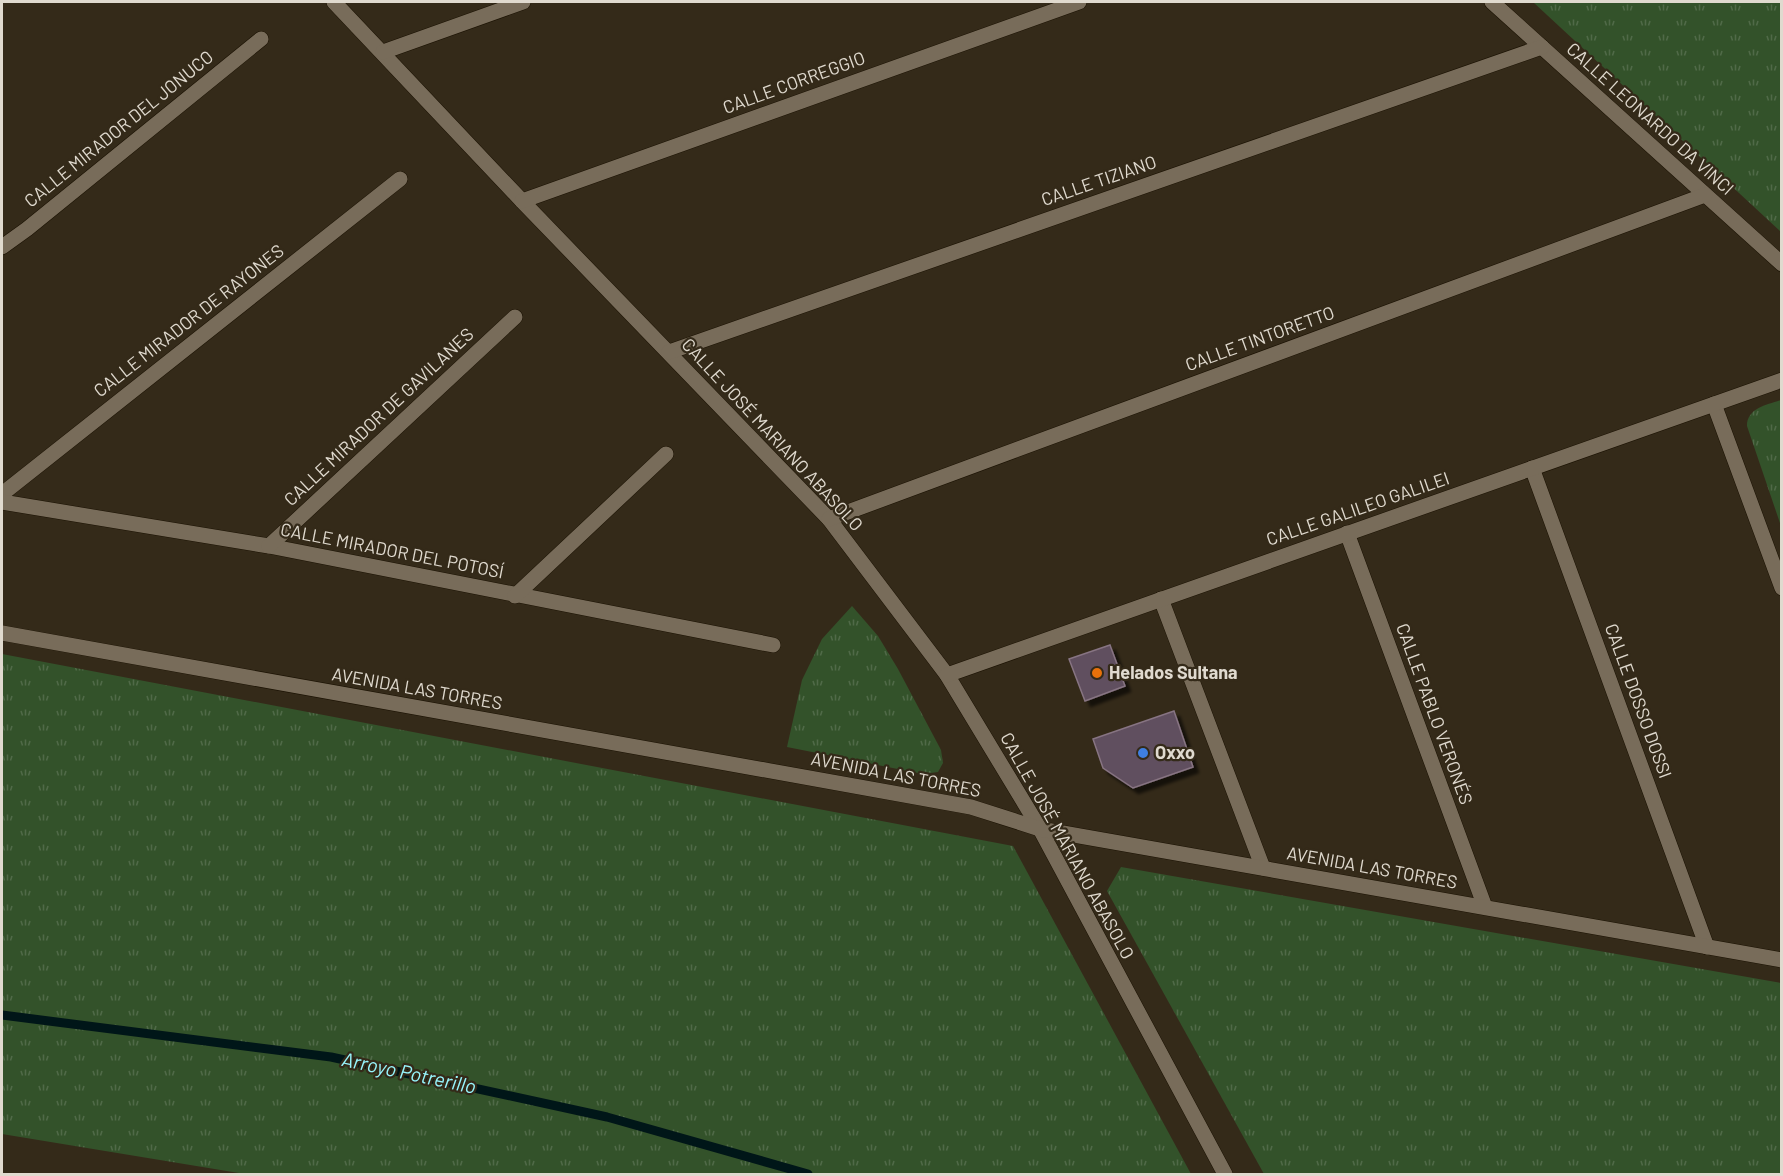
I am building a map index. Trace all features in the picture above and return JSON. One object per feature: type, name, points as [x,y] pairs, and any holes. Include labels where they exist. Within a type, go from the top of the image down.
[{"type":"street","name":"CALLE JOSÉ MARIANO ABASOLO","points":[[334,2],[522,201],[829,519],[947,675],[1040,829],[1184,1102],[1225,1174]]},
{"type":"street","points":[[383,52],[523,2]]},
{"type":"street","name":"CALLE CORREGGIO","points":[[522,201],[1079,2]]},
{"type":"street","name":"CALLE LEONARDO DA VINCI","points":[[1492,2],[1782,264]]},
{"type":"street","name":"CALLE MIRADOR DEL JONUCO","points":[[2,247],[261,39]]},
{"type":"street","name":"CALLE TIZIANO","points":[[669,352],[1542,47]]},
{"type":"street","name":"CALLE MIRADOR DE RAYONES","points":[[2,494],[400,179]]},
{"type":"street","name":"CALLE TINTORETTO","points":[[829,519],[1705,195]]},
{"type":"street","name":"CALLE MIRADOR DE GAVILANES","points":[[269,546],[516,317]]},
{"type":"street","name":"CALLE GALILEO GALILEI","points":[[947,675],[1782,380]]},
{"type":"street","points":[[1714,404],[1782,588]]},
{"type":"street","points":[[515,596],[666,454]]},
{"type":"street","name":"CALLE DOSSO DOSSI","points":[[1532,468],[1707,947]]},
{"type":"street","name":"CALLE MIRADOR DEL POTOSÍ","points":[[2,502],[269,546],[773,645]]},
{"type":"street","name":"CALLE PABLO VERONÉS","points":[[1347,533],[1485,908]]},
{"type":"street","points":[[1161,599],[1263,868]]},
{"type":"street","name":"AVENIDA LAS TORRES","points":[[2,633],[971,807],[1040,829],[1782,960]]},
{"type":"green space","points":[[1533,2],[1781,2],[1781,232]]},
{"type":"green space","points":[[1782,400],[1781,526],[1747,426],[1750,415],[1754,411]]},
{"type":"green space","points":[[852,606],[878,636],[941,750],[943,763],[938,772],[923,774],[787,747],[802,680],[822,639]]},
{"type":"green space","points":[[2,654],[1013,846],[1191,1174],[245,1174],[2,1134]]},
{"type":"green space","points":[[1121,867],[1781,983],[1781,1174],[1264,1174],[1107,891]]},
{"type":"building","name":"Helados Sultana","points":[[1110,645],[1125,686],[1085,701],[1069,659]]},
{"type":"building","name":"Oxxo","points":[[1174,711],[1193,767],[1133,788],[1103,768],[1093,739]]},
{"type":"waterway","name":"Arroyo Potrerillo","points":[[2,1015],[331,1057],[607,1117],[808,1174]]},
{"type":"place","name":"Helados Sultana","points":[[1097,673]]},
{"type":"place","name":"Oxxo","points":[[1143,753]]}]
